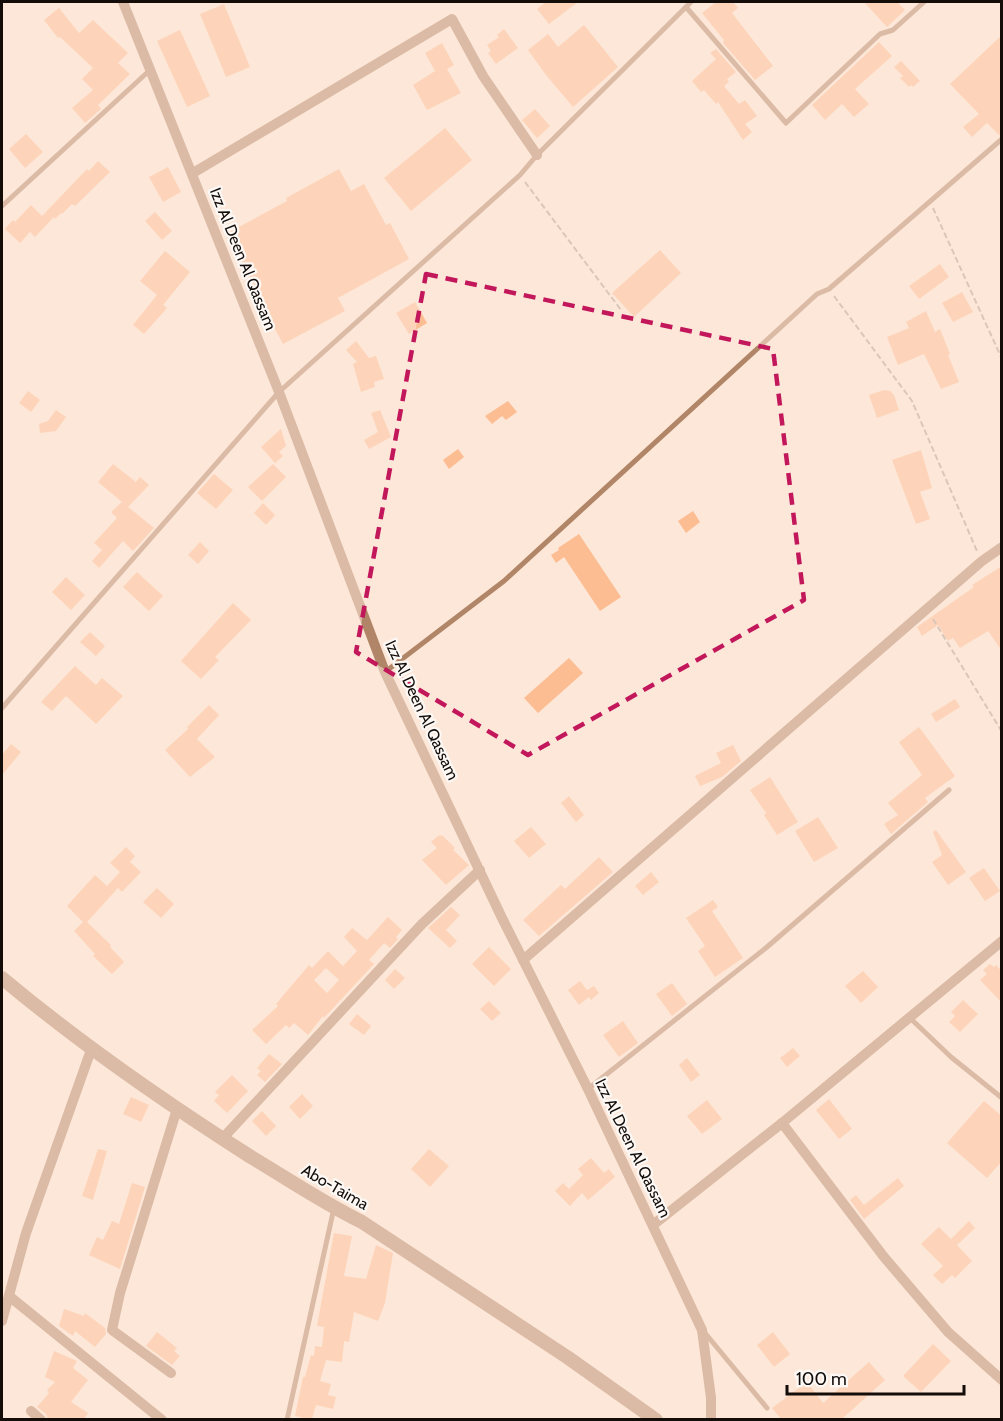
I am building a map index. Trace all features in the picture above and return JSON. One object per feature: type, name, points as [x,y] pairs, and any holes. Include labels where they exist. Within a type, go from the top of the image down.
[{"type":"street","name":"Izz Al Deen Al Qassam","points":[[123,2],[279,392],[386,672],[702,1330],[711,1398],[711,1419]]},
{"type":"street","points":[[193,173],[452,19],[483,76],[537,155]]},
{"type":"street","points":[[523,960],[926,609],[1002,547]]},
{"type":"street","points":[[222,1139],[422,924],[480,870]]},
{"type":"street","points":[[653,1225],[782,1123],[1002,941]]},
{"type":"street","name":"Abo-Taima","points":[[2,978],[91,1050],[177,1109],[334,1208],[362,1222],[656,1419]]},
{"type":"street","points":[[2,1321],[26,1233],[91,1050]]},
{"type":"street","points":[[171,1373],[112,1330],[120,1293],[177,1109]]},
{"type":"street","points":[[782,1123],[884,1257],[941,1324],[1002,1380]]},
{"type":"street","points":[[9,1296],[162,1419]]},
{"type":"street","points":[[31,1411],[41,1419]]},
{"type":"lane","points":[[2,708],[279,392],[520,175],[537,155],[691,2]]},
{"type":"lane","points":[[686,8],[786,123],[880,34],[893,30],[924,2]]},
{"type":"lane","points":[[2,206],[150,70]]},
{"type":"lane","points":[[386,672],[504,581],[817,294],[829,289],[1002,139]]},
{"type":"lane","points":[[588,1089],[767,947],[949,790]]},
{"type":"lane","points":[[909,1018],[951,1057],[1002,1098]]},
{"type":"lane","points":[[286,1419],[334,1208]]},
{"type":"lane","points":[[702,1330],[767,1408]]},
{"type":"path","points":[[520,175],[621,310]]},
{"type":"path","points":[[929,200],[1002,359]]},
{"type":"path","points":[[829,289],[912,401],[982,561]]},
{"type":"path","points":[[926,609],[1002,732]]},
{"type":"highlighted area","points":[[426,274],[773,349],[804,600],[528,755],[356,652]]},
{"type":"building","points":[[546,2],[578,2],[549,24],[537,9]]},
{"type":"building","points":[[716,2],[733,2],[738,8],[732,13],[773,66],[755,80],[723,43],[724,40],[702,13]]},
{"type":"building","points":[[864,2],[897,2],[905,10],[887,27]]},
{"type":"building","points":[[224,4],[250,67],[226,77],[200,14]]},
{"type":"building","points":[[59,8],[79,33],[93,20],[128,53],[118,63],[130,74],[98,105],[101,109],[85,123],[72,108],[93,90],[82,79],[93,68],[60,37],[58,38],[44,20]]},
{"type":"building","points":[[584,25],[618,67],[573,107],[528,50],[548,34],[558,47]]},
{"type":"building","points":[[504,29],[518,48],[496,64],[488,53],[491,51],[487,45],[499,37],[497,35]]},
{"type":"building","points":[[180,30],[210,96],[187,107],[157,41]]},
{"type":"building","points":[[1002,35],[1002,134],[999,135],[987,123],[972,137],[963,127],[979,114],[950,84]]},
{"type":"building","points":[[879,42],[892,56],[855,89],[869,104],[854,117],[842,104],[825,120],[812,105]]},
{"type":"building","points":[[442,43],[454,65],[447,69],[461,93],[427,110],[413,85],[435,71],[425,53]]},
{"type":"building","points":[[716,49],[736,72],[727,79],[729,82],[724,86],[739,104],[745,100],[757,116],[745,124],[752,132],[743,140],[718,102],[716,104],[704,90],[701,92],[692,81],[716,59],[710,53]]},
{"type":"building","points":[[901,61],[920,81],[913,87],[911,85],[909,87],[900,78],[903,76],[894,67]]},
{"type":"building","points":[[535,109],[550,126],[537,138],[522,120]]},
{"type":"building","points":[[445,128],[472,160],[411,211],[384,178]]},
{"type":"building","points":[[26,134],[43,152],[25,168],[9,149]]},
{"type":"building","points":[[98,161],[110,172],[75,206],[72,204],[62,214],[55,219],[54,217],[35,237],[30,232],[20,243],[5,229],[31,205],[42,216],[87,169],[89,171]]},
{"type":"building","points":[[168,167],[181,192],[163,202],[149,177]]},
{"type":"building","points":[[339,169],[351,191],[364,184],[386,225],[390,223],[409,259],[338,298],[345,311],[283,344],[226,234],[287,201],[286,198]]},
{"type":"building","points":[[155,212],[172,231],[162,240],[145,221]]},
{"type":"building","points":[[660,250],[681,273],[634,317],[612,293]]},
{"type":"building","points":[[165,251],[190,272],[163,305],[167,308],[144,334],[133,325],[157,295],[140,281]]},
{"type":"building","points":[[940,264],[949,277],[919,299],[909,286]]},
{"type":"building","points":[[962,292],[973,312],[953,322],[942,303]]},
{"type":"building","points":[[415,302],[427,323],[409,334],[396,313]]},
{"type":"building","points":[[926,311],[935,332],[940,329],[959,382],[941,389],[924,354],[898,365],[887,337],[909,328],[906,322]]},
{"type":"building","points":[[356,341],[369,358],[376,356],[384,379],[374,382],[375,387],[361,392],[353,364],[357,362],[346,350]]},
{"type":"building","points":[[884,390],[894,395],[899,410],[877,418],[869,395]]},
{"type":"building","points":[[28,391],[40,400],[31,412],[19,403]]},
{"type":"building","points":[[508,401],[517,412],[506,420],[502,416],[492,424],[485,416]]},
{"type":"building","points":[[56,410],[66,417],[56,431],[40,433],[39,424],[48,421]]},
{"type":"building","points":[[380,410],[391,437],[369,449],[364,440],[378,432],[371,413]]},
{"type":"building","points":[[281,429],[286,446],[279,452],[283,456],[275,463],[261,447]]},
{"type":"building","points":[[458,449],[464,457],[449,469],[443,460]]},
{"type":"building","points":[[921,450],[932,488],[920,492],[930,519],[916,524],[892,460]]},
{"type":"building","points":[[113,464],[136,482],[140,477],[149,485],[128,507],[98,482]]},
{"type":"building","points":[[273,464],[286,477],[262,501],[248,487]]},
{"type":"building","points":[[214,474],[233,490],[216,509],[197,493]]},
{"type":"building","points":[[122,502],[154,528],[133,551],[123,541],[99,568],[92,561],[102,550],[94,543],[117,518],[111,512]]},
{"type":"building","points":[[263,503],[275,515],[266,525],[254,513]]},
{"type":"building","points":[[693,511],[700,522],[686,533],[678,521]]},
{"type":"building","points":[[579,534],[621,597],[600,611],[564,557],[556,563],[551,555]]},
{"type":"building","points":[[200,542],[209,551],[198,564],[188,555]]},
{"type":"building","points":[[1002,566],[1002,651],[988,631],[960,648],[953,638],[948,641],[938,625],[922,636],[917,627],[974,587],[972,585]]},
{"type":"building","points":[[137,572],[163,596],[149,611],[123,587]]},
{"type":"building","points":[[66,577],[85,595],[71,610],[52,592]]},
{"type":"building","points":[[233,603],[251,620],[215,657],[219,660],[201,679],[181,661]]},
{"type":"building","points":[[90,632],[105,646],[96,656],[80,642]]},
{"type":"building","points":[[569,658],[583,673],[538,713],[524,698]]},
{"type":"building","points":[[75,666],[96,685],[102,678],[123,696],[96,724],[66,696],[52,711],[41,702]]},
{"type":"building","points":[[955,699],[960,707],[936,722],[931,714]]},
{"type":"building","points":[[209,705],[219,715],[197,739],[215,757],[190,777],[165,750]]},
{"type":"building","points":[[919,727],[955,776],[925,798],[928,802],[891,834],[884,824],[898,815],[888,803],[922,775],[899,742]]},
{"type":"building","points":[[11,744],[21,752],[2,775],[2,755]]},
{"type":"building","points":[[733,745],[741,761],[722,777],[700,786],[695,776],[721,763],[716,753]]},
{"type":"building","points":[[770,777],[798,822],[777,835],[764,815],[766,813],[750,790]]},
{"type":"building","points":[[569,796],[584,815],[576,822],[561,803]]},
{"type":"building","points":[[818,817],[838,848],[814,862],[795,831]]},
{"type":"building","points":[[531,827],[546,844],[529,858],[514,841]]},
{"type":"building","points":[[936,830],[966,872],[948,885],[932,862],[942,855],[933,832]]},
{"type":"building","points":[[442,835],[455,848],[453,850],[469,865],[446,885],[422,860],[437,848],[431,842]]},
{"type":"building","points":[[126,847],[135,856],[130,862],[141,872],[122,892],[118,888],[87,922],[111,945],[110,947],[124,962],[112,974],[93,956],[95,954],[74,931],[83,922],[67,906],[95,875],[107,886],[120,872],[110,863]]},
{"type":"building","points":[[599,857],[613,872],[539,936],[523,920],[561,885],[565,889]]},
{"type":"building","points":[[984,868],[1000,891],[985,901],[969,878]]},
{"type":"building","points":[[651,872],[659,882],[643,895],[635,886]]},
{"type":"building","points":[[157,888],[174,904],[161,918],[143,902]]},
{"type":"building","points":[[713,900],[718,907],[712,911],[743,958],[715,977],[698,951],[705,946],[686,918]]},
{"type":"building","points":[[451,907],[460,915],[446,930],[457,941],[450,948],[428,928]]},
{"type":"building","points":[[388,917],[402,930],[390,948],[384,943],[369,960],[374,964],[324,1018],[323,1016],[308,1035],[294,1023],[289,1028],[286,1025],[266,1044],[252,1030],[278,1006],[276,1004],[309,965],[312,968],[328,951],[343,966],[357,951],[344,937],[352,928],[367,940]],"holes":[[[326,968],[339,980],[327,993],[314,980]]]},
{"type":"building","points":[[489,947],[511,969],[494,986],[472,964]]},
{"type":"building","points":[[990,964],[994,967],[996,965],[1002,971],[1002,1003],[980,980],[987,974],[983,970]]},
{"type":"building","points":[[395,969],[405,978],[394,989],[385,980]]},
{"type":"building","points":[[863,971],[878,987],[861,1003],[845,986]]},
{"type":"building","points":[[580,981],[587,990],[594,986],[599,993],[591,1000],[589,997],[579,1005],[568,990]]},
{"type":"building","points":[[672,983],[687,1004],[672,1016],[656,994]]},
{"type":"building","points":[[963,1000],[978,1014],[960,1032],[949,1022],[955,1016],[951,1012]]},
{"type":"building","points":[[489,1001],[501,1013],[492,1021],[480,1009]]},
{"type":"building","points":[[357,1014],[371,1026],[364,1035],[349,1024]]},
{"type":"building","points":[[623,1021],[638,1043],[619,1057],[603,1035]]},
{"type":"building","points":[[793,1048],[800,1056],[787,1067],[780,1058]]},
{"type":"building","points":[[269,1054],[282,1064],[265,1082],[257,1075],[261,1071],[257,1068]]},
{"type":"building","points":[[687,1058],[700,1075],[691,1082],[679,1065]]},
{"type":"building","points":[[232,1075],[248,1091],[227,1113],[214,1101],[219,1095],[215,1092]]},
{"type":"building","points":[[302,1094],[313,1106],[300,1119],[289,1107]]},
{"type":"building","points":[[131,1097],[149,1105],[141,1122],[123,1114]]},
{"type":"building","points":[[829,1099],[852,1129],[839,1139],[816,1110]]},
{"type":"building","points":[[707,1100],[722,1119],[702,1134],[687,1116]]},
{"type":"building","points":[[984,1101],[1002,1116],[1002,1161],[987,1178],[947,1143]]},
{"type":"building","points":[[262,1111],[276,1126],[266,1136],[252,1121]]},
{"type":"building","points":[[98,1149],[107,1151],[93,1200],[82,1196]]},
{"type":"building","points":[[429,1149],[449,1166],[430,1187],[411,1169]]},
{"type":"building","points":[[591,1158],[604,1173],[609,1169],[615,1177],[588,1200],[582,1193],[570,1206],[555,1191],[563,1183],[569,1189],[583,1175],[578,1169]]},
{"type":"building","points":[[898,1178],[904,1186],[864,1219],[850,1200],[856,1195],[864,1205]]},
{"type":"building","points":[[132,1183],[145,1187],[120,1269],[89,1255],[97,1237],[103,1240],[112,1221],[119,1224]]},
{"type":"building","points":[[969,1221],[975,1228],[957,1245],[972,1261],[955,1278],[952,1275],[942,1284],[933,1275],[943,1266],[921,1244],[939,1227],[951,1239]]},
{"type":"building","points":[[334,1233],[352,1236],[344,1276],[366,1279],[376,1245],[393,1253],[385,1303],[378,1321],[354,1312],[349,1342],[344,1341],[342,1362],[326,1360],[320,1381],[331,1384],[328,1395],[336,1397],[333,1409],[316,1405],[312,1419],[307,1419],[295,1416],[303,1377],[305,1377],[311,1355],[314,1356],[315,1346],[322,1347],[324,1327],[317,1326]]},
{"type":"building","points":[[64,1309],[84,1316],[85,1313],[105,1328],[106,1334],[95,1347],[75,1331],[73,1336],[59,1326]]},
{"type":"building","points":[[157,1332],[177,1348],[174,1351],[180,1356],[172,1365],[146,1346]]},
{"type":"building","points":[[773,1332],[790,1354],[774,1367],[757,1345]]},
{"type":"building","points":[[933,1344],[951,1361],[921,1392],[903,1376]]},
{"type":"building","points":[[54,1351],[77,1361],[73,1368],[88,1380],[71,1402],[88,1413],[84,1419],[48,1419],[46,1414],[37,1407],[49,1393],[47,1390],[55,1382],[45,1377]]},
{"type":"building","points":[[869,1362],[885,1380],[842,1419],[781,1419],[772,1408],[807,1382],[823,1403]]}]
